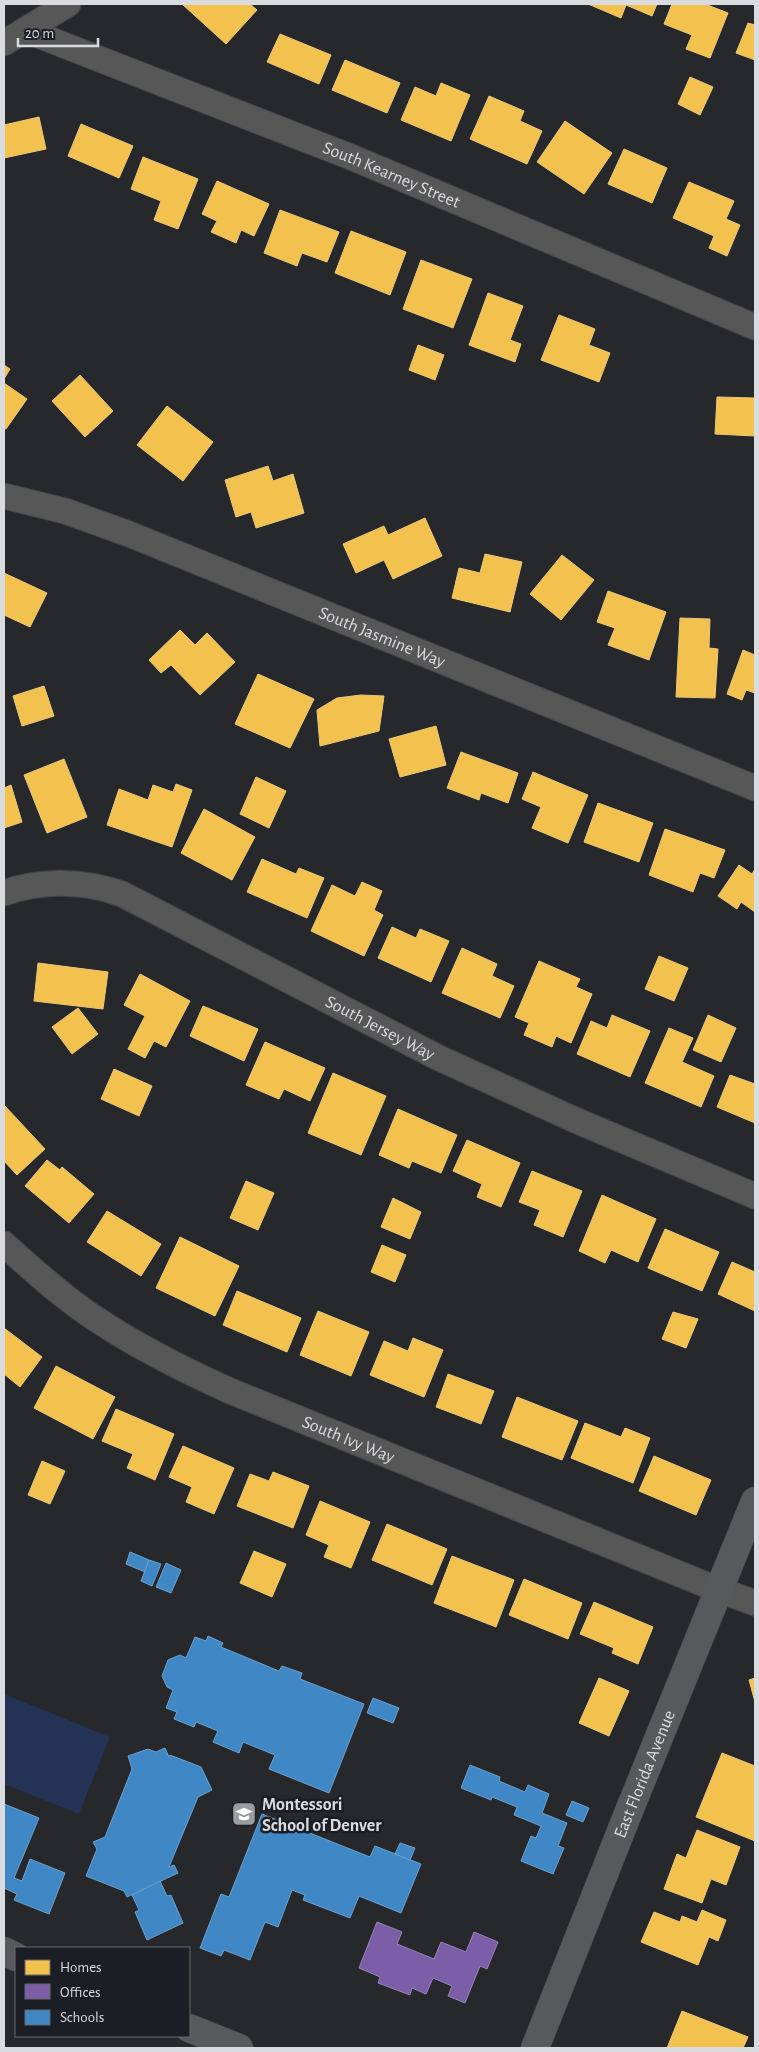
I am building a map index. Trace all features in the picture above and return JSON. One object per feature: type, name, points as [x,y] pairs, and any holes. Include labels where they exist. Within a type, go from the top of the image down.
[{"type":"street","points":[[4,42],[68,4]]},
{"type":"street","name":"South Kearney Street","points":[[25,30],[351,157],[755,327]]},
{"type":"street","name":"South Jasmine Way","points":[[4,496],[65,511],[129,534],[755,788]]},
{"type":"street","name":"South Jersey Way","points":[[4,893],[24,887],[51,884],[82,884],[122,894],[439,1058],[575,1120],[755,1196]]},
{"type":"street","name":"South Ivy Way","points":[[4,1244],[57,1290],[100,1322],[185,1371],[719,1590],[755,1603]]},
{"type":"street","name":"East Florida Avenue","points":[[535,2048],[755,1501]]},
{"type":"street","points":[[190,2028],[239,2048]]},
{"type":"shaded area","points":[[4,1694],[110,1737],[79,1814],[4,1784]]},
{"type":"building: Homes","points":[[182,4],[250,4],[257,10],[226,44]]},
{"type":"building: Homes","points":[[588,4],[657,4],[652,16],[626,5],[621,18]]},
{"type":"building: Homes","points":[[672,4],[705,4],[728,13],[710,58],[686,49],[692,35],[664,24]]},
{"type":"building: Homes","points":[[748,23],[755,25],[755,60],[736,53]]},
{"type":"building: Homes","points":[[280,34],[331,55],[319,84],[267,62]]},
{"type":"building: Homes","points":[[345,60],[400,83],[387,113],[332,90]]},
{"type":"building: Homes","points":[[690,77],[713,87],[700,115],[678,104]]},
{"type":"building: Homes","points":[[441,83],[470,95],[451,141],[401,120],[415,87],[436,96]]},
{"type":"building: Homes","points":[[489,96],[524,111],[520,121],[542,131],[527,164],[470,139]]},
{"type":"building: Homes","points":[[39,117],[46,149],[4,158],[4,125]]},
{"type":"building: Homes","points":[[565,121],[612,153],[584,194],[537,162]]},
{"type":"building: Homes","points":[[81,124],[133,146],[119,178],[68,156]]},
{"type":"building: Homes","points":[[624,149],[667,168],[652,203],[608,184]]},
{"type":"building: Homes","points":[[143,157],[198,179],[178,229],[154,220],[161,201],[131,189]]},
{"type":"building: Homes","points":[[217,181],[269,204],[254,236],[241,230],[236,243],[211,232],[217,221],[202,214]]},
{"type":"building: Homes","points":[[689,182],[734,201],[726,219],[740,225],[727,256],[709,248],[714,236],[673,218]]},
{"type":"building: Homes","points":[[280,210],[339,232],[327,262],[302,253],[297,266],[264,253]]},
{"type":"building: Homes","points":[[351,231],[406,252],[390,295],[335,273]]},
{"type":"building: Homes","points":[[421,260],[472,279],[453,328],[403,309]]},
{"type":"building: Homes","points":[[488,293],[523,306],[510,340],[521,344],[515,362],[469,345]]},
{"type":"building: Homes","points":[[559,315],[595,329],[589,345],[610,353],[599,382],[541,360]]},
{"type":"building: Homes","points":[[418,345],[444,355],[435,380],[409,370]]},
{"type":"building: Homes","points":[[4,365],[10,369],[4,379]]},
{"type":"building: Homes","points":[[80,375],[113,411],[85,437],[52,401]]},
{"type":"building: Homes","points":[[4,383],[27,399],[6,429],[4,428]]},
{"type":"building: Homes","points":[[717,397],[755,398],[755,436],[715,434]]},
{"type":"building: Homes","points":[[167,406],[213,442],[183,481],[137,445]]},
{"type":"building: Homes","points":[[268,466],[273,481],[293,474],[304,513],[256,528],[251,512],[236,517],[225,480]]},
{"type":"building: Homes","points":[[425,518],[442,556],[393,579],[384,560],[356,573],[343,544],[384,526],[388,535]]},
{"type":"building: Homes","points":[[485,554],[522,562],[510,612],[452,598],[459,568],[480,573]]},
{"type":"building: Homes","points":[[562,555],[594,580],[561,620],[530,594]]},
{"type":"building: Homes","points":[[4,573],[47,593],[30,627],[4,615]]},
{"type":"building: Homes","points":[[608,591],[666,612],[649,660],[608,645],[615,628],[597,622]]},
{"type":"building: Homes","points":[[680,618],[710,619],[709,648],[718,649],[715,698],[676,697]]},
{"type":"building: Homes","points":[[180,630],[195,645],[207,633],[235,662],[200,695],[171,665],[161,673],[149,660]]},
{"type":"building: Homes","points":[[743,650],[755,655],[755,693],[746,690],[742,700],[727,694]]},
{"type":"building: Homes","points":[[258,674],[314,699],[290,748],[235,724]]},
{"type":"building: Homes","points":[[44,686],[54,716],[22,726],[13,696]]},
{"type":"building: Homes","points":[[361,695],[384,696],[379,731],[320,746],[317,710],[337,698]]},
{"type":"building: Homes","points":[[436,726],[446,765],[400,777],[389,739]]},
{"type":"building: Homes","points":[[461,752],[518,773],[508,803],[481,793],[479,800],[447,788]]},
{"type":"building: Homes","points":[[64,759],[87,817],[47,833],[24,775]]},
{"type":"building: Homes","points":[[533,772],[588,795],[568,843],[532,828],[541,807],[522,799]]},
{"type":"building: Homes","points":[[256,777],[286,791],[269,828],[240,814]]},
{"type":"building: Homes","points":[[176,784],[192,790],[172,847],[107,825],[119,789],[148,800],[153,785],[173,792]]},
{"type":"building: Homes","points":[[11,785],[22,822],[4,828],[4,788]]},
{"type":"building: Homes","points":[[598,803],[653,823],[639,862],[584,842]]},
{"type":"building: Homes","points":[[204,809],[255,837],[232,880],[181,853]]},
{"type":"building: Homes","points":[[665,829],[725,850],[714,878],[700,873],[693,892],[649,875]]},
{"type":"building: Homes","points":[[262,859],[296,874],[299,868],[324,878],[307,918],[247,892]]},
{"type":"building: Homes","points":[[739,865],[752,874],[755,869],[755,912],[741,902],[737,909],[718,896]]},
{"type":"building: Homes","points":[[362,882],[382,891],[374,910],[383,915],[364,956],[311,931],[332,885],[355,896]]},
{"type":"building: Homes","points":[[392,927],[416,938],[420,929],[449,941],[431,982],[378,958]]},
{"type":"building: Homes","points":[[462,948],[497,964],[492,976],[514,986],[500,1018],[442,993]]},
{"type":"building: Homes","points":[[659,956],[688,968],[674,1001],[645,989]]},
{"type":"building: Homes","points":[[539,961],[580,979],[576,987],[592,994],[571,1043],[556,1036],[552,1047],[524,1035],[529,1023],[515,1017]]},
{"type":"building: Homes","points":[[38,963],[108,972],[103,1009],[34,1001]]},
{"type":"building: Homes","points":[[140,974],[190,1001],[166,1047],[154,1041],[145,1058],[128,1049],[145,1016],[124,1005]]},
{"type":"building: Homes","points":[[203,1006],[258,1029],[244,1061],[190,1036]]},
{"type":"building: Homes","points":[[78,1008],[98,1034],[72,1054],[52,1027]]},
{"type":"building: Homes","points":[[612,1015],[650,1031],[630,1077],[577,1054],[591,1021],[607,1028]]},
{"type":"building: Homes","points":[[708,1015],[736,1028],[721,1062],[693,1050]]},
{"type":"building: Homes","points":[[669,1028],[693,1038],[682,1062],[714,1076],[701,1107],[645,1083]]},
{"type":"building: Homes","points":[[265,1042],[325,1068],[310,1101],[284,1089],[279,1099],[246,1085]]},
{"type":"building: Homes","points":[[114,1069],[152,1086],[139,1116],[101,1099]]},
{"type":"building: Homes","points":[[333,1073],[386,1096],[361,1155],[308,1133]]},
{"type":"building: Homes","points":[[730,1075],[755,1084],[755,1123],[717,1107]]},
{"type":"building: Homes","points":[[4,1105],[45,1149],[17,1175],[4,1161]]},
{"type":"building: Homes","points":[[398,1109],[457,1135],[441,1173],[412,1161],[409,1168],[379,1155]]},
{"type":"building: Homes","points":[[467,1140],[520,1163],[501,1207],[477,1197],[482,1184],[453,1171]]},
{"type":"building: Homes","points":[[47,1160],[60,1170],[62,1167],[94,1194],[69,1223],[25,1186]]},
{"type":"building: Homes","points":[[532,1171],[582,1191],[563,1237],[534,1225],[540,1210],[519,1202]]},
{"type":"building: Homes","points":[[246,1181],[274,1193],[258,1230],[230,1218]]},
{"type":"building: Homes","points":[[602,1195],[656,1219],[638,1262],[611,1250],[605,1263],[579,1251]]},
{"type":"building: Homes","points":[[393,1198],[421,1212],[410,1239],[381,1227]]},
{"type":"building: Homes","points":[[107,1211],[161,1244],[141,1276],[87,1242]]},
{"type":"building: Homes","points":[[665,1229],[719,1252],[702,1291],[648,1268]]},
{"type":"building: Homes","points":[[180,1237],[239,1266],[215,1316],[156,1288]]},
{"type":"building: Homes","points":[[382,1245],[406,1255],[395,1282],[371,1272]]},
{"type":"building: Homes","points":[[732,1262],[755,1272],[755,1311],[718,1294]]},
{"type":"building: Homes","points":[[237,1291],[301,1318],[287,1352],[223,1325]]},
{"type":"building: Homes","points":[[318,1311],[369,1332],[351,1376],[300,1355]]},
{"type":"building: Homes","points":[[673,1312],[698,1319],[686,1348],[662,1339]]},
{"type":"building: Homes","points":[[4,1328],[42,1357],[20,1387],[4,1374]]},
{"type":"building: Homes","points":[[413,1338],[443,1350],[424,1397],[370,1375],[384,1341],[408,1351]]},
{"type":"building: Homes","points":[[56,1366],[115,1397],[93,1439],[34,1408]]},
{"type":"building: Homes","points":[[448,1374],[494,1391],[481,1424],[436,1407]]},
{"type":"building: Homes","points":[[517,1397],[578,1421],[562,1460],[502,1437]]},
{"type":"building: Homes","points":[[116,1409],[174,1434],[155,1480],[127,1468],[133,1454],[102,1441]]},
{"type":"building: Homes","points":[[585,1423],[621,1437],[625,1428],[650,1438],[633,1483],[571,1458]]},
{"type":"building: Homes","points":[[183,1446],[234,1468],[214,1514],[186,1502],[192,1487],[169,1477]]},
{"type":"building: Homes","points":[[654,1456],[711,1480],[696,1515],[639,1491]]},
{"type":"building: Homes","points":[[42,1461],[65,1471],[50,1504],[28,1495]]},
{"type":"building: Homes","points":[[273,1472],[309,1486],[293,1528],[237,1506],[250,1474],[269,1481]]},
{"type":"building: Homes","points":[[320,1501],[370,1522],[351,1568],[324,1557],[329,1545],[306,1535]]},
{"type":"building: Homes","points":[[387,1524],[447,1549],[432,1585],[372,1560]]},
{"type":"building: Homes","points":[[254,1551],[286,1564],[272,1597],[240,1583]]},
{"type":"building: Homes","points":[[452,1556],[514,1580],[496,1627],[434,1603]]},
{"type":"building: Homes","points":[[524,1579],[582,1603],[568,1639],[509,1615]]},
{"type":"building: Homes","points":[[594,1602],[653,1627],[638,1664],[612,1653],[614,1648],[580,1634]]},
{"type":"building: Homes","points":[[599,1678],[629,1691],[609,1736],[579,1723]]},
{"type":"building: Homes","points":[[755,1678],[755,1702],[749,1680]]},
{"type":"building: Homes","points":[[722,1753],[755,1766],[755,1841],[696,1817]]},
{"type":"building: Homes","points":[[697,1830],[740,1847],[726,1885],[711,1879],[702,1903],[664,1889],[677,1854],[686,1858]]},
{"type":"building: Homes","points":[[702,1910],[726,1920],[718,1941],[709,1937],[698,1965],[641,1942],[654,1912],[680,1922],[682,1916],[697,1922]]},
{"type":"building: Homes","points":[[682,2011],[748,2037],[743,2048],[667,2048]]},
{"type":"building: Offices","points":[[377,1922],[402,1932],[397,1944],[434,1959],[441,1942],[466,1952],[474,1932],[498,1942],[487,1969],[480,1966],[465,2003],[448,1996],[452,1986],[433,1978],[426,1994],[412,1988],[410,1995],[378,1983],[380,1977],[359,1968]]},
{"type":"building: Schools","points":[[130,1552],[149,1560],[145,1572],[126,1564]]},
{"type":"building: Schools","points":[[149,1560],[161,1564],[152,1586],[141,1581]]},
{"type":"building: Schools","points":[[166,1563],[181,1570],[171,1593],[156,1587]]},
{"type":"building: Schools","points":[[208,1636],[223,1643],[221,1647],[279,1671],[282,1666],[302,1673],[300,1679],[364,1704],[329,1793],[269,1769],[275,1755],[243,1742],[239,1753],[213,1742],[218,1731],[196,1722],[194,1727],[174,1719],[177,1712],[166,1708],[173,1690],[167,1687],[162,1676],[168,1660],[180,1655],[186,1658],[195,1637],[206,1641]]},
{"type":"building: Schools","points":[[373,1698],[399,1708],[393,1723],[367,1713]]},
{"type":"building: Schools","points":[[165,1748],[169,1757],[170,1755],[201,1767],[212,1790],[198,1797],[169,1867],[174,1865],[178,1873],[127,1897],[124,1891],[86,1876],[97,1849],[93,1842],[105,1837],[132,1769],[128,1756],[148,1749],[156,1752]]},
{"type":"building: Schools","points":[[470,1765],[500,1777],[499,1781],[525,1792],[528,1785],[549,1794],[542,1813],[567,1823],[558,1846],[564,1848],[553,1874],[521,1861],[531,1836],[536,1838],[541,1826],[514,1815],[517,1807],[492,1797],[491,1800],[461,1788]]},
{"type":"building: Schools","points":[[572,1801],[589,1808],[583,1822],[566,1815]]},
{"type":"building: Schools","points":[[4,1804],[39,1818],[14,1878],[22,1881],[30,1859],[65,1873],[49,1914],[14,1900],[17,1894],[4,1888]]},
{"type":"building: Schools","points":[[262,1814],[370,1857],[375,1846],[421,1864],[401,1913],[359,1896],[350,1918],[303,1900],[305,1895],[292,1890],[278,1927],[265,1922],[250,1960],[224,1950],[221,1956],[200,1948],[221,1894],[229,1897]]},
{"type":"building: Schools","points":[[400,1843],[415,1848],[410,1860],[395,1854]]},
{"type":"building: Schools","points":[[160,1881],[167,1896],[171,1895],[183,1923],[147,1940],[135,1912],[139,1910],[132,1895]]},
{"type":"place","name":"Montessori School of Denver","points":[[244,1814]]}]
